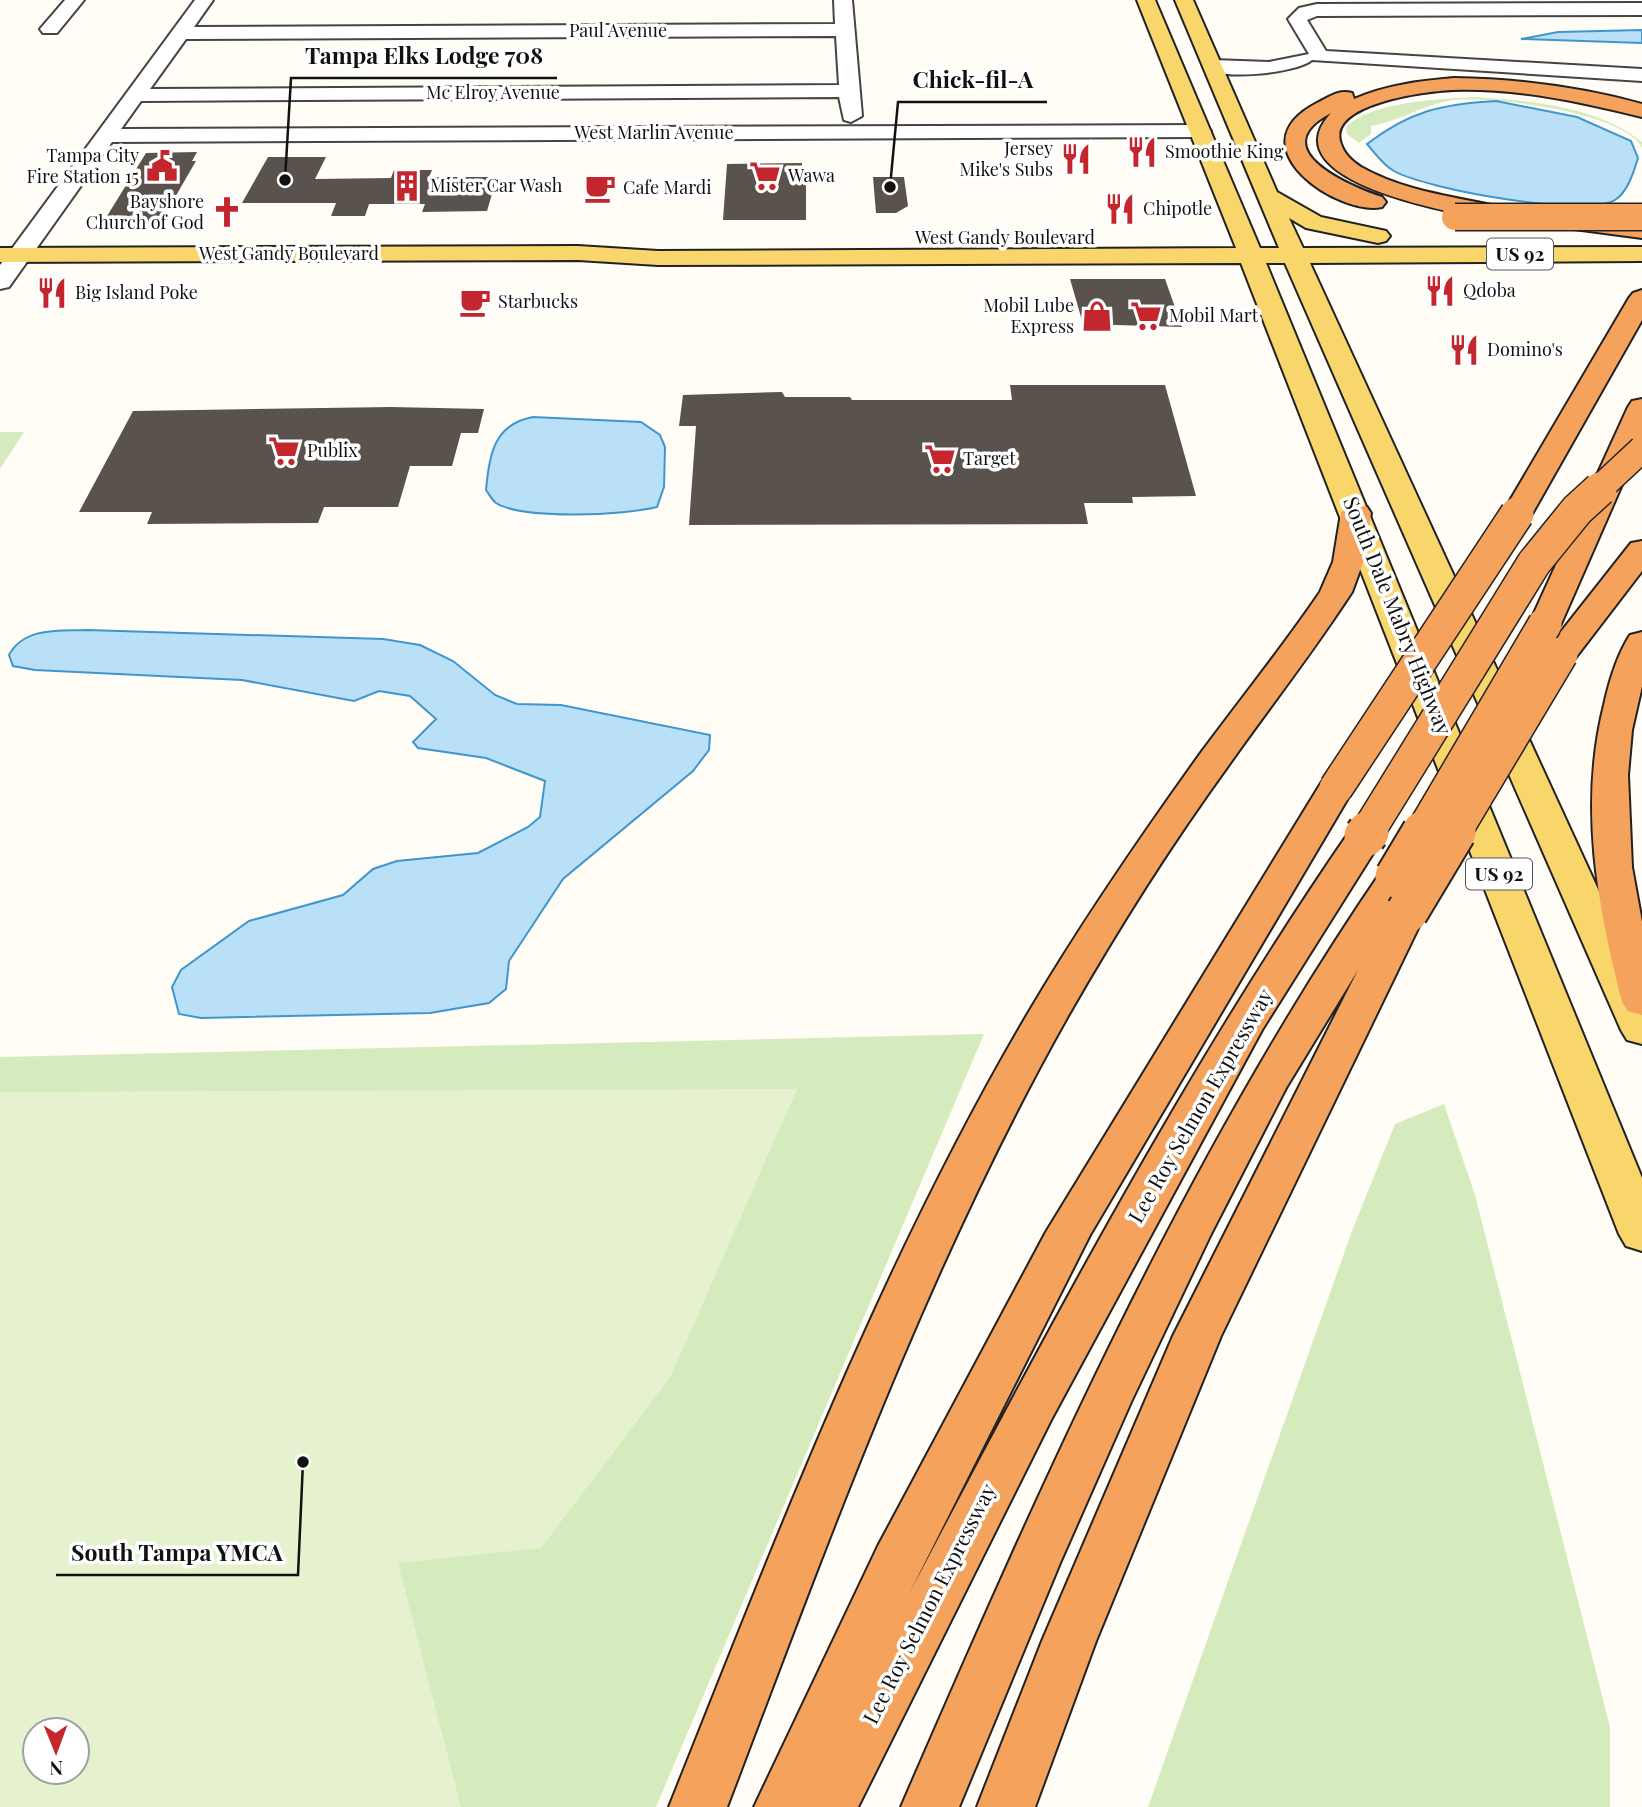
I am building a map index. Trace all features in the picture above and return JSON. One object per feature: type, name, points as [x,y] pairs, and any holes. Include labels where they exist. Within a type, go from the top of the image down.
[{"type":"highway","points":[[1642,94],[1508,81],[1415,82],[1370,89],[1332,102],[1315,113],[1298,131],[1295,152],[1304,169],[1314,178],[1369,201],[1455,217],[1642,217]]},
{"type":"highway","points":[[1642,111],[1549,90],[1496,86],[1434,87],[1401,91],[1352,107],[1337,118],[1328,130],[1328,145],[1337,159],[1355,172],[1376,183],[1427,200],[1494,213],[1642,233]]},
{"type":"highway","points":[[783,1807],[897,1562],[1069,1232],[1336,788],[1517,514],[1642,298]]},
{"type":"highway","points":[[1006,1807],[1069,1641],[1197,1336],[1402,895],[1545,624],[1642,407]]},
{"type":"highway","name":"Lee Roy Selmon Expressway","points":[[828,1807],[1029,1413],[1234,1041],[1534,563],[1577,510],[1642,449]]},
{"type":"highway","points":[[1545,624],[1642,475]]},
{"type":"highway","points":[[698,1807],[843,1442],[941,1221],[1024,1058],[1111,912],[1193,790],[1336,592],[1348,562],[1356,513]]},
{"type":"highway","points":[[930,1807],[1032,1563],[1106,1402],[1188,1234],[1265,1088],[1402,895],[1561,654],[1642,550]]},
{"type":"highway","points":[[1642,642],[1618,708],[1609,782],[1617,898],[1642,1002]]},
{"type":"main road","name":"South Dale Mabry Highway","points":[[1146,0],[1356,513],[1642,1234]]},
{"type":"main road","points":[[1184,0],[1223,66],[1268,196],[1308,285]]},
{"type":"main road","points":[[1173,66],[1223,66]]},
{"type":"main road","points":[[1268,196],[1314,223],[1378,236]]},
{"type":"main road","name":"West Gandy Boulevard","points":[[1290,246],[1378,236],[1642,233]]},
{"type":"main road","name":"West Gandy Boulevard","points":[[9,255],[578,253],[658,258],[1247,246],[1290,246],[1399,255],[1642,254]]},
{"type":"main road","name":"US 92","points":[[1399,255],[1329,267],[1308,285],[1642,1030]]},
{"type":"street","points":[[50,29],[75,0]]},
{"type":"street","points":[[0,282],[9,255],[108,136],[204,0]]},
{"type":"street","points":[[843,0],[853,132]]},
{"type":"street","points":[[1312,58],[1297,19],[1306,12],[1317,10],[1642,9]]},
{"type":"street","name":"Paul Avenue","points":[[181,33],[845,30]]},
{"type":"street","points":[[1223,66],[1270,68],[1312,58],[1368,57],[1642,75]]},
{"type":"street","name":"Mc Elroy Avenue","points":[[137,94],[848,91]]},
{"type":"street","name":"West Marlin Avenue","points":[[108,136],[1200,131]]},
{"type":"green space","points":[[1476,97],[1541,104],[1584,113],[1624,130],[1642,142],[1642,148],[1631,135],[1584,115],[1491,100],[1448,101],[1428,106],[1371,126],[1371,134],[1359,143],[1347,134],[1346,127],[1358,118],[1389,107]]},
{"type":"green space","points":[[0,432],[24,432],[0,469]]},
{"type":"green space","points":[[984,1034],[656,1807],[0,1807],[0,1057]]},
{"type":"green space","points":[[797,1089],[671,1376],[541,1548],[398,1563],[461,1807],[0,1807],[0,1092]]},
{"type":"green space","points":[[1444,1104],[1475,1195],[1610,1727],[1610,1807],[1148,1807],[1352,1231],[1395,1124]]},
{"type":"water","points":[[1642,30],[1642,43],[1521,39],[1558,32]]},
{"type":"water","points":[[1496,101],[1577,117],[1631,141],[1638,158],[1624,192],[1615,200],[1598,205],[1572,206],[1470,193],[1438,186],[1394,171],[1367,144],[1398,124],[1427,111],[1459,104]]},
{"type":"water","points":[[533,417],[641,422],[660,435],[665,447],[664,487],[657,507],[600,514],[551,514],[528,512],[496,503],[486,490],[489,465],[496,443],[510,426]]},
{"type":"water","points":[[87,630],[383,639],[420,645],[453,661],[495,695],[517,704],[561,705],[710,735],[709,750],[693,771],[563,879],[509,961],[506,989],[489,1003],[430,1013],[201,1018],[179,1014],[172,987],[181,970],[249,921],[343,895],[373,869],[397,861],[478,853],[528,827],[540,817],[545,781],[486,758],[418,748],[413,742],[436,719],[410,696],[379,691],[354,701],[242,680],[35,670],[13,666],[9,655],[23,639],[43,632]]},
{"type":"building","points":[[197,152],[192,161],[196,161],[163,218],[155,218],[148,229],[99,229],[146,153]]},
{"type":"building","points":[[268,157],[326,157],[315,179],[391,178],[394,170],[432,170],[429,177],[497,177],[487,211],[422,212],[425,204],[369,204],[365,216],[331,216],[336,203],[242,203]]},
{"type":"building","points":[[802,163],[802,168],[806,168],[806,220],[723,220],[727,164]]},
{"type":"building","points":[[873,177],[904,177],[908,206],[896,213],[876,213]]},
{"type":"building","points":[[1070,279],[1165,279],[1182,327],[1083,324]]},
{"type":"building","name":"Target","points":[[1010,385],[1165,385],[1196,496],[1132,497],[1133,503],[1084,503],[1088,524],[689,525],[696,426],[679,426],[683,395],[782,392],[785,397],[850,397],[852,400],[1012,400]]},
{"type":"building","name":"Publix","points":[[391,407],[484,409],[478,433],[461,433],[452,466],[410,466],[398,507],[324,507],[318,523],[147,524],[152,512],[79,512],[133,411]]},
{"type":"place","name":"Smoothie King","points":[[1142,152]]},
{"type":"place","name":"Jersey Mike's Subs","points":[[1076,159]]},
{"type":"place","name":"Tampa City Fire Station 15","points":[[162,166]]},
{"type":"place","name":"Wawa","points":[[765,176]]},
{"type":"place","name":"Tampa Elks Lodge 708","points":[[285,180]]},
{"type":"place","name":"Mister Car Wash","points":[[407,186]]},
{"type":"place","name":"Chick-fil-A","points":[[890,187]]},
{"type":"place","name":"Cafe Mardi","points":[[600,188]]},
{"type":"place","name":"Chipotle","points":[[1120,209]]},
{"type":"place","name":"Bayshore Church of God","points":[[227,212]]},
{"type":"place","name":"Qdoba","points":[[1440,291]]},
{"type":"place","name":"Big Island Poke","points":[[52,293]]},
{"type":"place","name":"Starbucks","points":[[475,302]]},
{"type":"place","name":"Mobil Lube Express","points":[[1097,316]]},
{"type":"place","name":"Mobil Mart","points":[[1146,316]]},
{"type":"place","name":"Domino's","points":[[1464,350]]},
{"type":"place","name":"Publix","points":[[284,451]]},
{"type":"place","name":"Target","points":[[940,459]]},
{"type":"place","name":"South Tampa YMCA","points":[[303,1462]]}]
